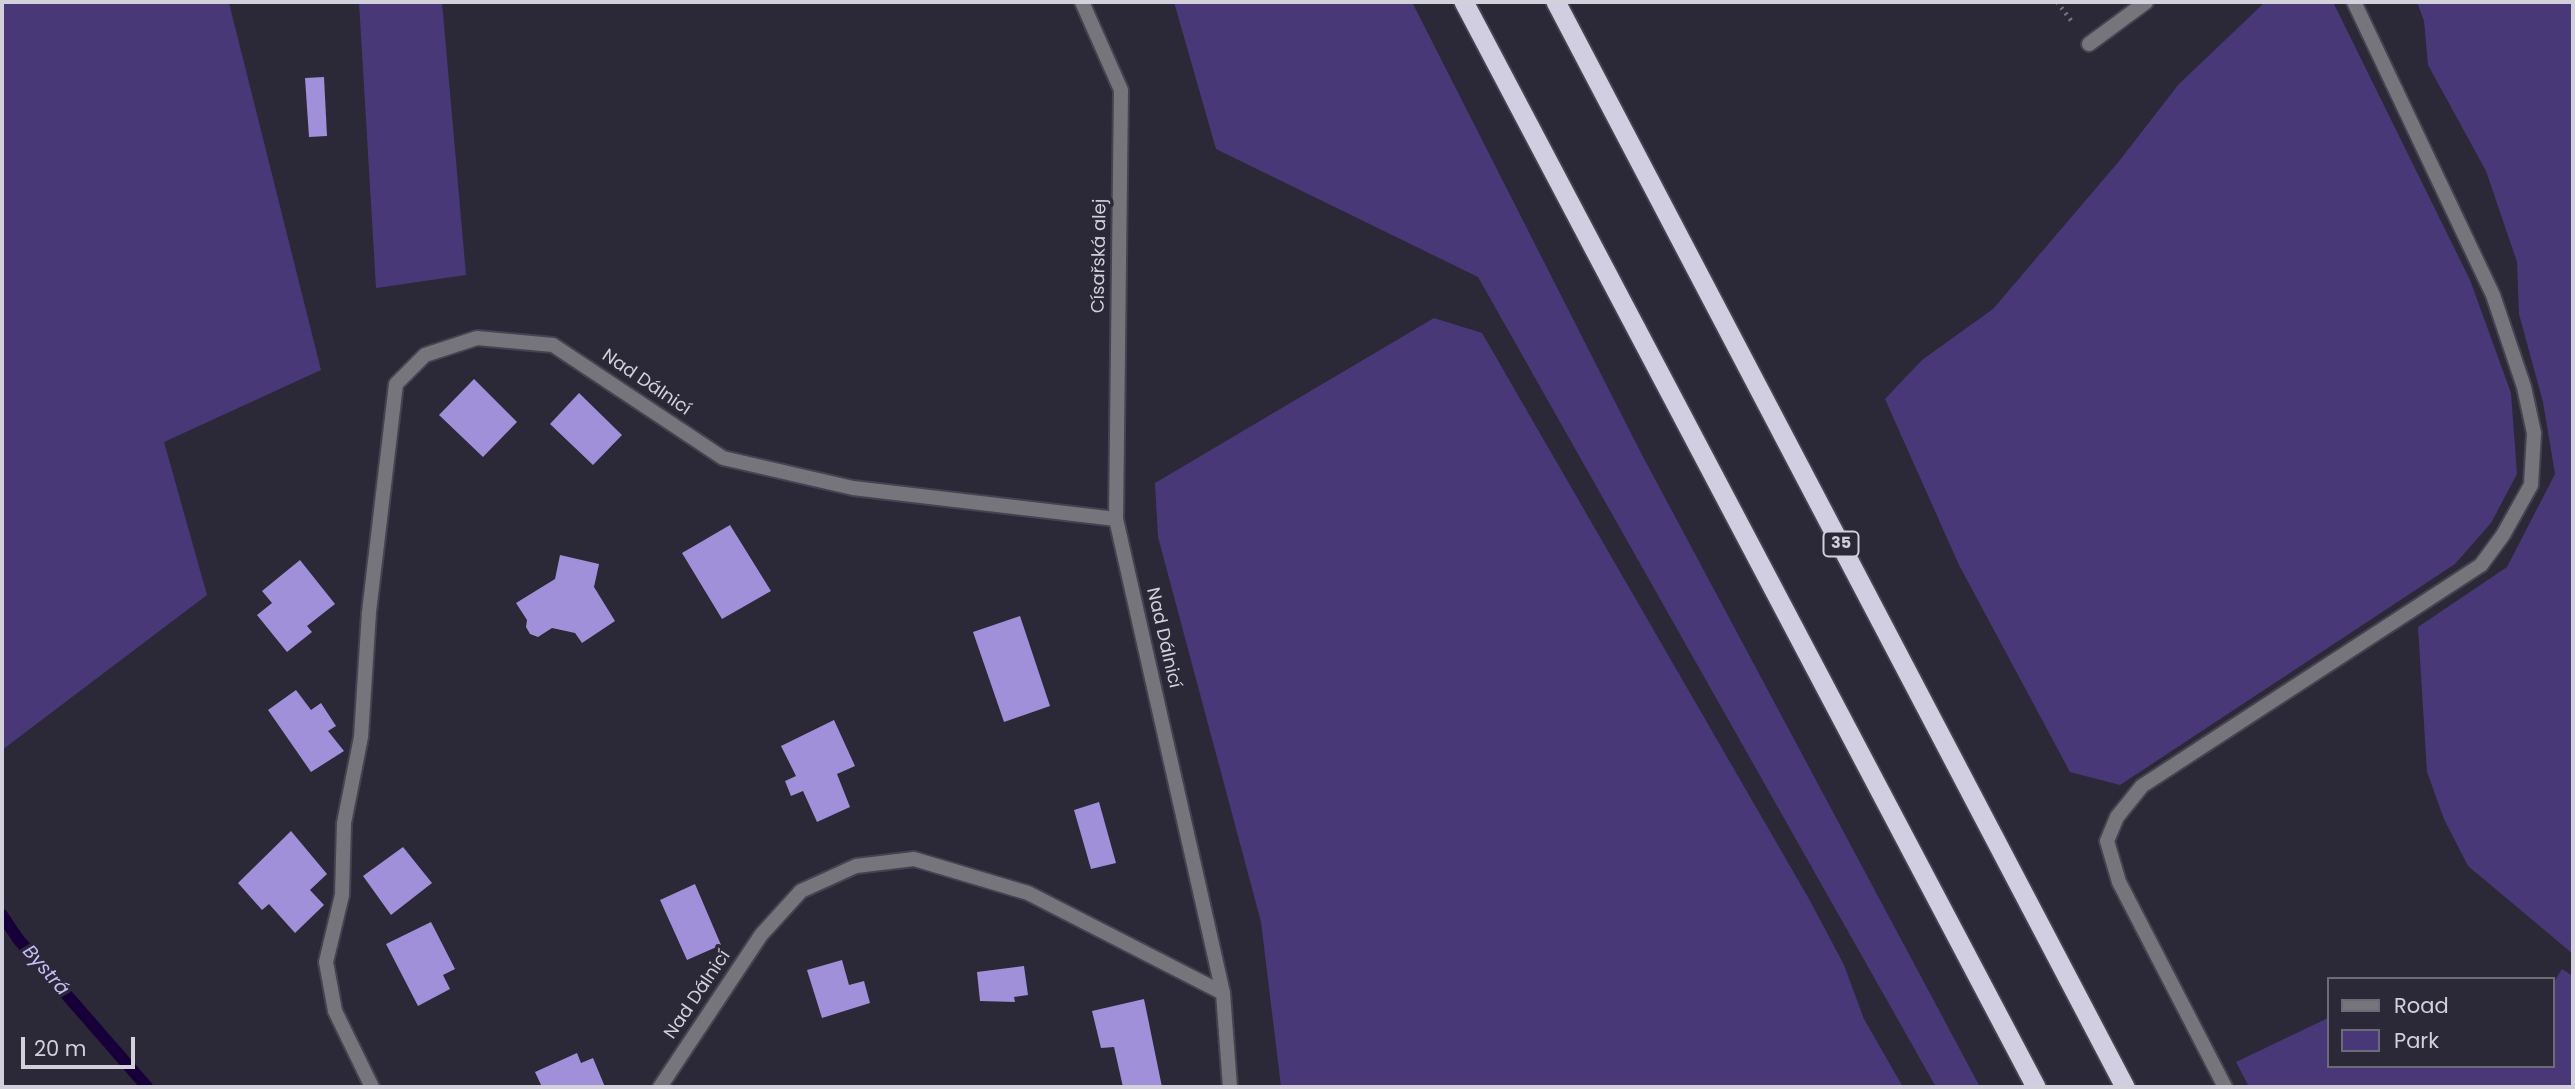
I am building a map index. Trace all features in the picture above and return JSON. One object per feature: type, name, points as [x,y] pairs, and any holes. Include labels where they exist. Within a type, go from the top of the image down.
[{"type":"highway","points":[[1464,2],[2036,1087]]},
{"type":"highway","name":"35","points":[[1556,2],[2125,1087]]},
{"type":"street","name":"Císařská alej","points":[[1082,2],[1121,90],[1116,519]]},
{"type":"street","points":[[2089,44],[2146,2]]},
{"type":"street","points":[[2225,1087],[2119,882],[2107,841],[2117,817],[2142,786],[2481,565],[2503,535],[2531,485],[2534,433],[2524,387],[2493,295],[2354,2]]},
{"type":"street","name":"Nad Dálnicí","points":[[373,1087],[335,1011],[326,962],[342,895],[345,823],[361,737],[369,612],[396,384],[425,355],[477,338],[553,345],[723,458],[853,488],[1116,519],[1223,993],[1230,1087]]},
{"type":"street","name":"Nad Dálnicí","points":[[660,1087],[761,935],[801,891],[856,866],[914,859],[1028,893],[1223,993]]},
{"type":"green space","points":[[2,2],[256,2],[229,3],[321,370],[164,442],[207,595],[2,750]]},
{"type":"green space","points":[[359,2],[442,2],[466,275],[376,288]]},
{"type":"green space","points":[[1174,2],[1412,2],[1641,453],[1980,1087],[1936,1087],[1478,277],[1216,149]]},
{"type":"green space","points":[[2265,2],[2333,2],[2470,280],[2511,393],[2517,474],[2491,523],[2455,564],[2120,785],[2070,772],[1959,565],[1885,399],[1922,360],[1993,309],[2120,160],[2178,85]]},
{"type":"green space","points":[[2417,2],[2573,2],[2573,954],[2468,866],[2444,819],[2427,772],[2418,627],[2507,567],[2555,474],[2543,402],[2519,314],[2517,262],[2486,171],[2428,65],[2424,21]]},
{"type":"green space","points":[[1434,318],[1482,333],[1809,899],[1844,965],[1864,1019],[1903,1087],[1281,1087],[1261,922],[1158,537],[1155,483]]},
{"type":"green space","points":[[2562,969],[2573,976],[2573,1087],[2249,1087],[2236,1062],[2326,1019],[2326,1068],[2554,1068],[2554,982]]},
{"type":"building","points":[[324,77],[327,136],[309,137],[305,78]]},
{"type":"building","points":[[474,379],[517,422],[483,457],[439,415]]},
{"type":"building","points":[[579,393],[622,435],[593,465],[550,424]]},
{"type":"building","points":[[730,525],[771,591],[722,619],[682,553]]},
{"type":"building","points":[[560,555],[599,564],[594,587],[615,621],[582,643],[575,633],[552,628],[538,637],[530,634],[526,627],[527,620],[516,603],[555,579]]},
{"type":"building","points":[[300,560],[335,604],[307,626],[312,632],[287,652],[257,615],[272,603],[262,591]]},
{"type":"building","points":[[1020,616],[1050,706],[1004,722],[973,632]]},
{"type":"building","points":[[296,690],[311,710],[321,703],[336,726],[328,731],[344,751],[311,772],[268,710]]},
{"type":"building","points":[[834,720],[855,766],[837,774],[850,807],[817,822],[803,791],[791,796],[785,781],[796,776],[781,746]]},
{"type":"building","points":[[1099,802],[1116,863],[1091,869],[1074,810]]},
{"type":"building","points":[[291,831],[327,874],[310,890],[324,905],[295,933],[269,904],[262,910],[238,883]]},
{"type":"building","points":[[403,847],[432,883],[391,915],[363,876]]},
{"type":"building","points":[[695,884],[721,945],[687,960],[660,900]]},
{"type":"building","points":[[431,922],[455,969],[443,975],[450,989],[418,1006],[386,944]]},
{"type":"building","points":[[842,960],[849,985],[864,981],[870,1003],[822,1018],[807,970]]},
{"type":"building","points":[[1024,966],[1028,995],[1014,997],[1015,1002],[980,1001],[977,972]]},
{"type":"building","points":[[1144,999],[1162,1087],[1123,1087],[1114,1047],[1101,1048],[1092,1011]]},
{"type":"building","points":[[577,1053],[581,1063],[593,1058],[605,1087],[542,1087],[535,1072]]},
{"type":"waterway","name":"Bystrá","points":[[2,915],[18,939],[147,1087]]}]
